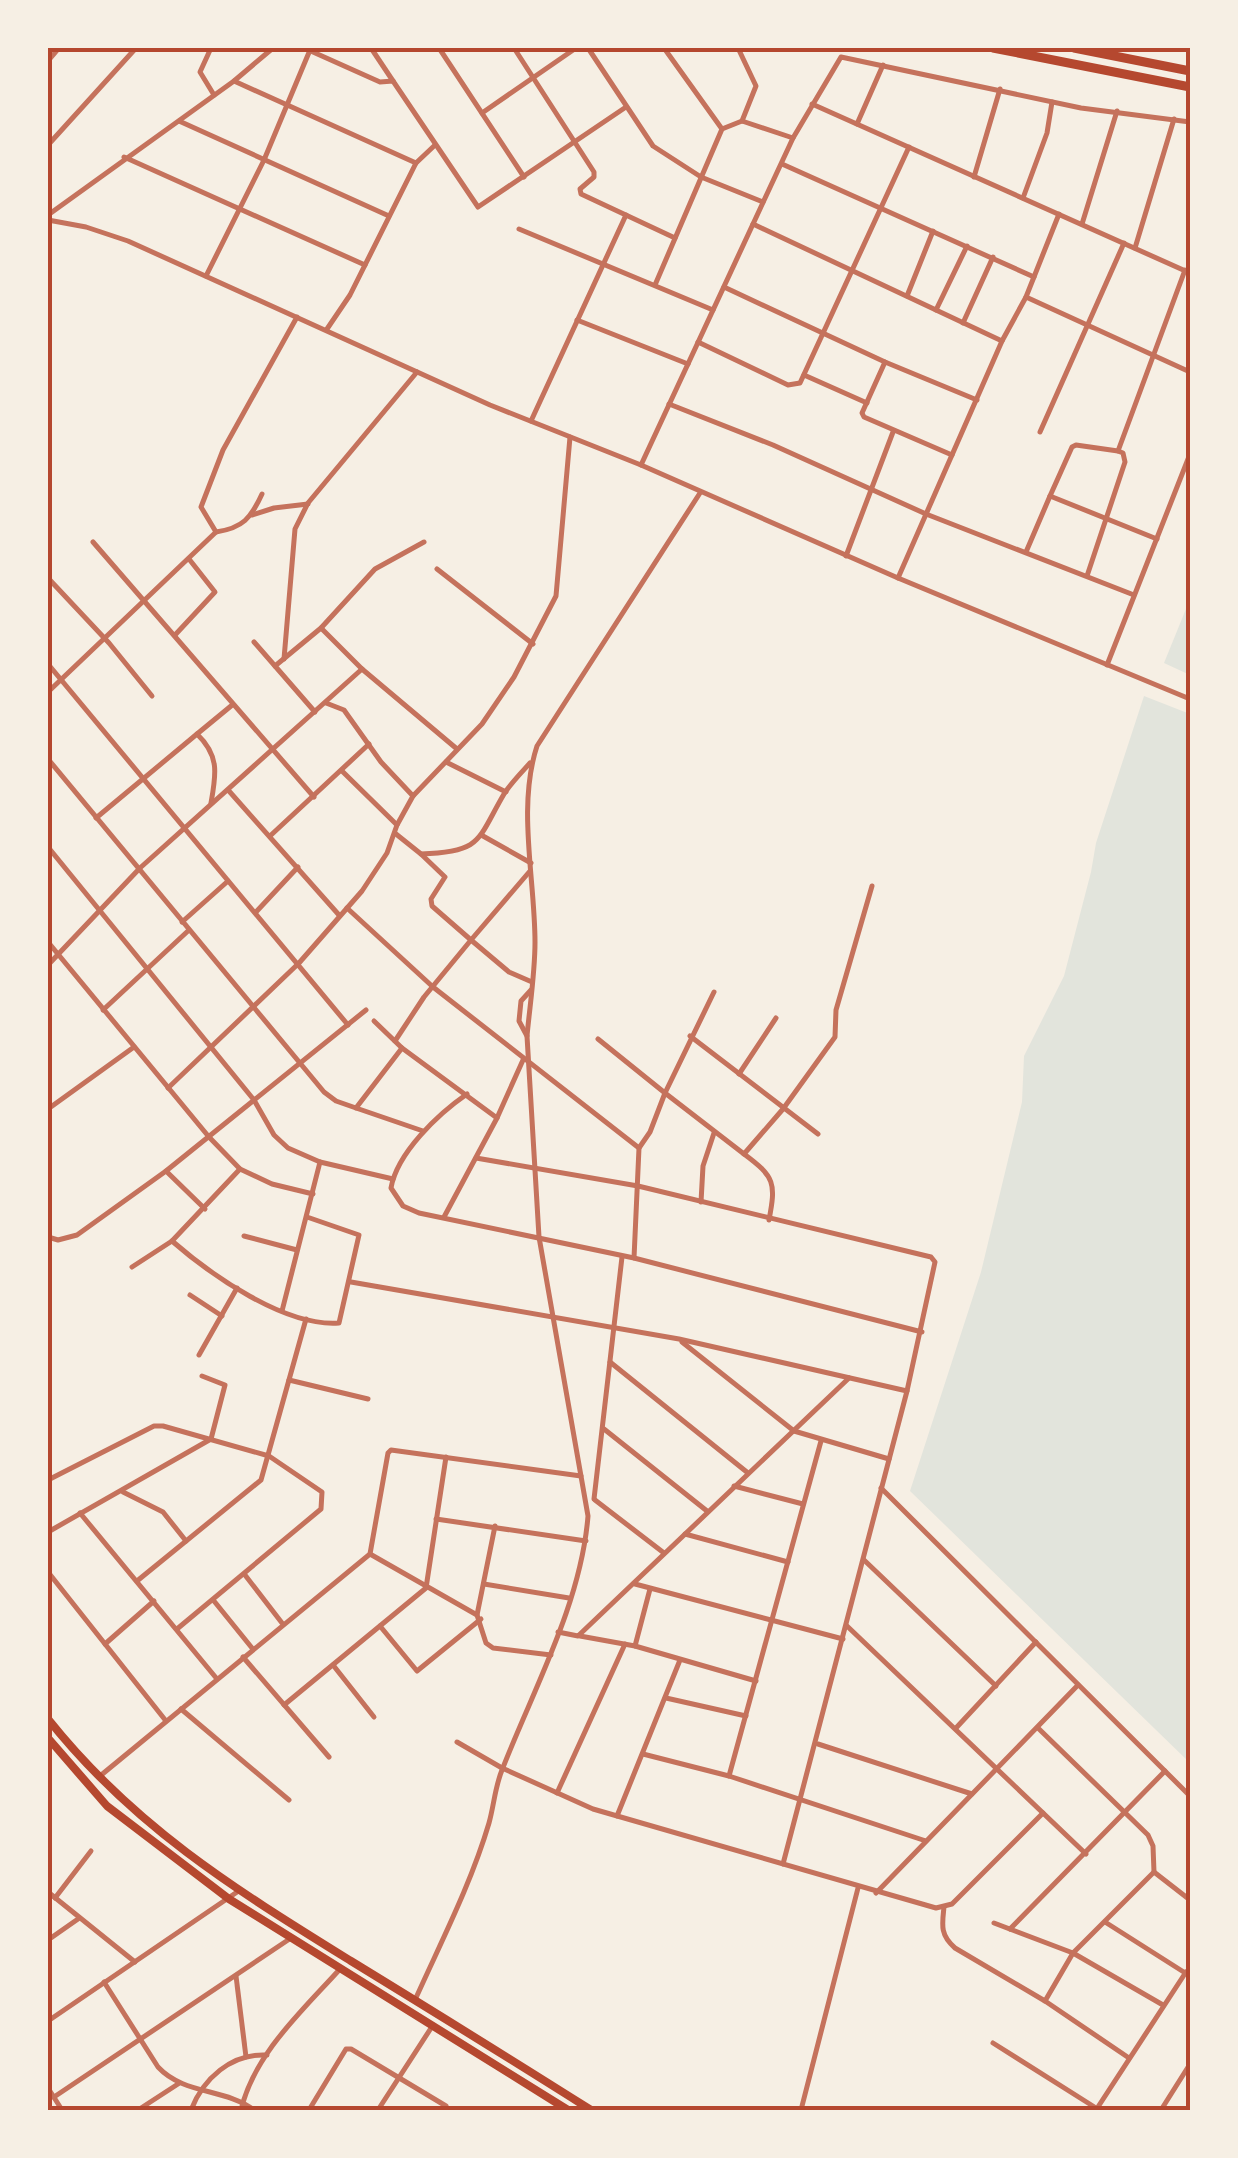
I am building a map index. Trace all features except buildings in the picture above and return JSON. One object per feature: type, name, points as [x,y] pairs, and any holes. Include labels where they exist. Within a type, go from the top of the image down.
[{"type":"highway","points":[[993,48],[1190,86]]},
{"type":"highway","points":[[1074,48],[1190,71]]},
{"type":"main road","points":[[48,1719],[98,1778],[168,1838],[240,1890],[591,2110]]},
{"type":"main road","points":[[48,1738],[107,1806],[229,1898],[568,2110]]},
{"type":"street","points":[[48,61],[59,48]]},
{"type":"street","points":[[48,145],[136,48]]},
{"type":"street","points":[[210,48],[200,72],[214,95]]},
{"type":"street","points":[[48,217],[274,48]]},
{"type":"street","points":[[371,48],[478,207],[626,107]]},
{"type":"street","points":[[439,48],[524,177]]},
{"type":"street","points":[[514,48],[595,175],[580,190],[581,194],[675,238]]},
{"type":"street","points":[[482,113],[576,48]]},
{"type":"street","points":[[588,48],[653,146],[701,177],[764,203]]},
{"type":"street","points":[[664,48],[722,129]]},
{"type":"street","points":[[738,48],[756,86],[742,121]]},
{"type":"street","points":[[206,276],[264,160],[307,49],[380,82],[392,81]]},
{"type":"street","points":[[641,465],[793,138],[841,58],[1052,102],[1190,122]]},
{"type":"street","points":[[857,124],[883,65]]},
{"type":"street","points":[[234,81],[416,163]]},
{"type":"street","points":[[974,177],[1000,89]]},
{"type":"street","points":[[1023,198],[1038,163],[1052,102]]},
{"type":"street","points":[[812,104],[1188,272],[1118,451]]},
{"type":"street","points":[[1082,224],[1117,111]]},
{"type":"street","points":[[1135,248],[1174,119]]},
{"type":"street","points":[[179,121],[389,216]]},
{"type":"street","points":[[655,285],[722,129],[742,121],[793,138]]},
{"type":"street","points":[[326,329],[350,296],[416,163],[434,146]]},
{"type":"street","points":[[698,342],[788,385],[800,384],[910,147]]},
{"type":"street","points":[[124,157],[365,265]]},
{"type":"street","points":[[782,164],[1034,276]]},
{"type":"street","points":[[898,578],[1002,341],[1026,297],[1059,214]]},
{"type":"street","points":[[532,422],[626,215]]},
{"type":"street","points":[[48,217],[128,241],[532,422],[1190,699]]},
{"type":"street","points":[[754,224],[1002,341]]},
{"type":"street","points":[[519,229],[713,310]]},
{"type":"street","points":[[907,296],[933,231]]},
{"type":"street","points":[[1040,432],[1124,243]]},
{"type":"street","points":[[936,310],[967,246]]},
{"type":"street","points":[[963,323],[993,257]]},
{"type":"street","points":[[724,287],[977,400]]},
{"type":"street","points":[[1026,297],[1190,372]]},
{"type":"street","points":[[216,532],[201,508],[223,450],[298,317]]},
{"type":"street","points":[[577,320],[688,364]]},
{"type":"street","points":[[886,362],[864,417],[952,456]]},
{"type":"street","points":[[284,659],[295,529],[308,504],[417,372]]},
{"type":"street","points":[[804,375],[867,402]]},
{"type":"street","points":[[669,404],[774,445],[926,514],[1134,595]]},
{"type":"street","points":[[846,556],[893,432]]},
{"type":"street","points":[[168,1088],[299,963],[362,892],[387,853],[413,796],[482,724],[533,644],[556,596],[570,437]]},
{"type":"street","points":[[1026,552],[1072,447],[1118,451],[1123,453],[1125,462],[1087,576]]},
{"type":"street","points":[[1107,665],[1190,454]]},
{"type":"street","points":[[421,854],[463,848],[484,836],[506,792],[532,761],[546,731],[700,493]]},
{"type":"street","points":[[48,692],[216,532],[238,529],[252,515],[262,494]]},
{"type":"street","points":[[1050,496],[1156,539]]},
{"type":"street","points":[[252,515],[308,504]]},
{"type":"street","points":[[93,542],[314,797]]},
{"type":"street","points":[[275,666],[321,628],[374,569],[424,542]]},
{"type":"street","points":[[174,635],[215,592],[188,558]]},
{"type":"street","points":[[437,569],[533,644]]},
{"type":"street","points":[[48,578],[152,696]]},
{"type":"street","points":[[321,628],[362,669],[457,749]]},
{"type":"street","points":[[254,642],[316,712]]},
{"type":"street","points":[[48,664],[348,1025]]},
{"type":"street","points":[[48,965],[140,868],[362,669]]},
{"type":"street","points":[[326,703],[344,710],[413,796]]},
{"type":"street","points":[[95,819],[232,706]]},
{"type":"street","points":[[198,734],[214,758],[210,806]]},
{"type":"street","points":[[270,836],[369,744]]},
{"type":"street","points":[[48,759],[324,1092],[336,1101],[423,1131]]},
{"type":"street","points":[[415,2000],[467,1884],[489,1822],[502,1768],[551,1655],[586,1541],[585,1494],[539,1238],[525,1062],[527,1036],[519,1021],[523,996],[532,986],[535,944],[532,761]]},
{"type":"street","points":[[445,762],[506,792]]},
{"type":"street","points":[[342,771],[397,825]]},
{"type":"street","points":[[229,791],[339,915]]},
{"type":"street","points":[[395,834],[446,877],[431,899],[432,906],[532,986]]},
{"type":"street","points":[[484,836],[532,866]]},
{"type":"street","points":[[48,846],[254,1100],[279,1142],[320,1162],[393,1178]]},
{"type":"street","points":[[395,1041],[433,987],[532,866]]},
{"type":"street","points":[[255,912],[298,867]]},
{"type":"street","points":[[182,922],[228,881]]},
{"type":"street","points":[[744,1154],[783,1109],[835,1037],[836,1010],[872,886]]},
{"type":"street","points":[[347,908],[433,987],[639,1148]]},
{"type":"street","points":[[102,1010],[188,930]]},
{"type":"street","points":[[48,942],[209,1138],[240,1168],[272,1184],[313,1194]]},
{"type":"street","points":[[634,1258],[639,1148],[714,992]]},
{"type":"street","points":[[48,1238],[78,1235],[209,1138],[366,1010]]},
{"type":"street","points":[[738,1074],[776,1018]]},
{"type":"street","points":[[374,1022],[402,1048],[497,1118]]},
{"type":"street","points":[[690,1036],[818,1134]]},
{"type":"street","points":[[598,1039],[764,1169],[775,1190],[769,1220]]},
{"type":"street","points":[[48,1109],[134,1047]]},
{"type":"street","points":[[356,1108],[402,1048]]},
{"type":"street","points":[[444,1217],[525,1062]]},
{"type":"street","points":[[467,1094],[423,1131],[393,1178],[391,1188],[403,1206],[634,1258],[922,1332]]},
{"type":"street","points":[[700,1202],[703,1166],[714,1132]]},
{"type":"street","points":[[476,1158],[638,1186],[931,1257],[936,1268],[784,1864]]},
{"type":"street","points":[[282,1310],[320,1162]]},
{"type":"street","points":[[132,1267],[172,1240],[240,1168]]},
{"type":"street","points":[[166,1171],[205,1209]]},
{"type":"street","points":[[172,1240],[202,1267],[286,1315],[339,1323],[359,1235],[307,1217]]},
{"type":"street","points":[[244,1236],[298,1250]]},
{"type":"street","points":[[594,1500],[622,1257]]},
{"type":"street","points":[[351,1282],[614,1327],[907,1391]]},
{"type":"street","points":[[199,1355],[237,1288]]},
{"type":"street","points":[[190,1295],[222,1316]]},
{"type":"street","points":[[137,1581],[260,1480],[306,1319]]},
{"type":"street","points":[[679,1340],[794,1432],[889,1459]]},
{"type":"street","points":[[610,1362],[748,1473]]},
{"type":"street","points":[[48,1531],[211,1439],[225,1385],[202,1376]]},
{"type":"street","points":[[578,1636],[849,1378]]},
{"type":"street","points":[[289,1380],[368,1399]]},
{"type":"street","points":[[48,1480],[154,1426],[268,1456],[322,1492],[321,1509],[177,1629]]},
{"type":"street","points":[[602,1428],[707,1511]]},
{"type":"street","points":[[729,1776],[821,1441]]},
{"type":"street","points":[[98,1778],[370,1554],[388,1454],[396,1450],[581,1476]]},
{"type":"street","points":[[284,1705],[426,1588],[446,1457]]},
{"type":"street","points":[[734,1486],[804,1504]]},
{"type":"street","points":[[881,1488],[1190,1796]]},
{"type":"street","points":[[122,1492],[162,1512],[186,1541]]},
{"type":"street","points":[[585,1494],[664,1553]]},
{"type":"street","points":[[80,1513],[217,1678]]},
{"type":"street","points":[[435,1519],[586,1541]]},
{"type":"street","points":[[495,1526],[479,1617],[486,1643],[493,1648],[551,1655]]},
{"type":"street","points":[[684,1533],[788,1562]]},
{"type":"street","points":[[370,1554],[479,1617]]},
{"type":"street","points":[[863,1559],[996,1686]]},
{"type":"street","points":[[48,1572],[166,1721]]},
{"type":"street","points":[[245,1575],[282,1623]]},
{"type":"street","points":[[484,1584],[568,1598]]},
{"type":"street","points":[[635,1584],[844,1639]]},
{"type":"street","points":[[635,1646],[650,1589]]},
{"type":"street","points":[[214,1601],[252,1648]]},
{"type":"street","points":[[105,1644],[154,1602]]},
{"type":"street","points":[[380,1626],[417,1672],[479,1617]]},
{"type":"street","points":[[846,1626],[1086,1854]]},
{"type":"street","points":[[558,1632],[635,1646],[756,1682]]},
{"type":"street","points":[[955,1728],[1036,1642]]},
{"type":"street","points":[[556,1794],[626,1644]]},
{"type":"street","points":[[243,1658],[329,1757]]},
{"type":"street","points":[[617,1816],[680,1660]]},
{"type":"street","points":[[334,1666],[374,1717]]},
{"type":"street","points":[[876,1893],[1078,1684]]},
{"type":"street","points":[[666,1698],[746,1716]]},
{"type":"street","points":[[181,1709],[289,1800]]},
{"type":"street","points":[[1037,1727],[1148,1834],[1153,1846],[1154,1872],[1073,1953],[1044,2001]]},
{"type":"street","points":[[457,1742],[556,1794],[617,1816],[936,1908],[952,1904],[1043,1813]]},
{"type":"street","points":[[817,1744],[972,1794]]},
{"type":"street","points":[[643,1754],[729,1776],[926,1841]]},
{"type":"street","points":[[1010,1929],[1165,1771]]},
{"type":"street","points":[[55,1898],[91,1851]]},
{"type":"street","points":[[1154,1872],[1190,1900]]},
{"type":"street","points":[[800,2110],[858,1888]]},
{"type":"street","points":[[48,2021],[240,1890]]},
{"type":"street","points":[[48,1892],[135,1962]]},
{"type":"street","points":[[944,1908],[945,1939],[1130,2058]]},
{"type":"street","points":[[48,1940],[78,1919]]},
{"type":"street","points":[[993,2043],[1098,2110],[1163,2006],[1188,1974],[1105,1922]]},
{"type":"street","points":[[994,1924],[1073,1953],[1163,2006]]},
{"type":"street","points":[[54,2097],[291,1938]]},
{"type":"street","points":[[241,2110],[267,2055],[340,1968]]},
{"type":"street","points":[[236,1976],[246,2056]]},
{"type":"street","points":[[104,1982],[158,2067],[178,2084],[243,2102],[254,2110]]},
{"type":"street","points":[[378,2110],[433,2026]]},
{"type":"street","points":[[308,2110],[346,2049],[446,2106]]},
{"type":"street","points":[[192,2110],[199,2090],[222,2068],[246,2056],[267,2055]]},
{"type":"street","points":[[1161,2110],[1190,2064]]},
{"type":"street","points":[[138,2110],[178,2084]]},
{"type":"street","points":[[48,2088],[62,2110]]},
{"type":"shaded area","points":[[1190,599],[1190,675],[1164,663]]},
{"type":"shaded area","points":[[1144,696],[1190,714],[1190,1763],[910,1491],[981,1272],[1022,1102],[1024,1056],[1064,976],[1096,843]]}]
